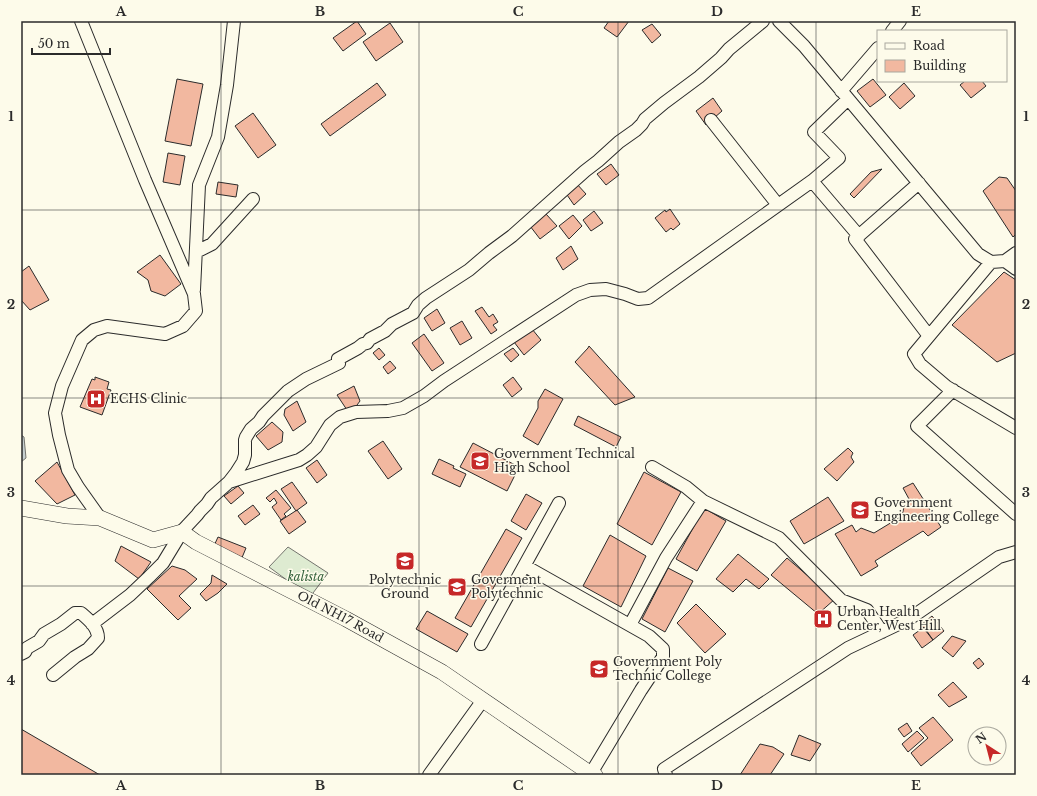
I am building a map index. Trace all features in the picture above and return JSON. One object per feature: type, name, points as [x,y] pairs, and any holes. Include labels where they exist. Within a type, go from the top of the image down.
[{"type":"main road","points":[[21,508],[67,516],[100,518],[153,540],[182,532]]},
{"type":"main road","name":"Old NH17 Road","points":[[182,532],[196,542],[346,619],[442,672],[592,775]]},
{"type":"street","points":[[81,21],[145,180],[194,294]]},
{"type":"street","points":[[100,518],[68,470],[55,414],[62,386],[82,340],[94,330],[107,326],[165,334],[183,326],[196,311],[194,294],[199,184],[218,137],[227,85],[234,21]]},
{"type":"street","points":[[92,624],[130,595],[162,563],[182,532],[209,500],[229,482],[236,473],[246,453],[246,437],[263,416],[288,391],[339,363],[338,359],[367,343],[370,338],[392,324],[413,314],[418,305],[426,298],[470,269],[528,222],[619,142],[636,130],[645,119],[699,77],[729,49],[763,21]]},
{"type":"street","points":[[779,21],[804,46],[978,254],[991,262],[1005,261],[1016,253]]},
{"type":"street","points":[[893,30],[900,21]]},
{"type":"street","points":[[229,482],[298,460],[307,455],[316,447],[330,425],[340,418],[356,412],[388,411],[403,408],[424,396],[444,381],[576,295],[590,290],[606,289],[638,299],[648,298],[778,206],[812,181],[839,158],[814,132],[845,95],[877,49]]},
{"type":"street","points":[[711,120],[778,206]]},
{"type":"street","points":[[812,181],[859,236]]},
{"type":"street","points":[[919,183],[855,239],[929,336]]},
{"type":"street","points":[[196,252],[212,244],[253,199]]},
{"type":"street","points":[[1005,261],[1016,268]]},
{"type":"street","points":[[991,262],[914,354],[920,364],[947,387],[1016,428]]},
{"type":"street","points":[[953,390],[918,426],[1016,514]]},
{"type":"street","points":[[652,467],[686,487],[703,501],[779,538],[841,600],[867,610],[882,632]]},
{"type":"street","points":[[630,625],[666,558],[703,501]]},
{"type":"street","points":[[481,644],[559,503]]},
{"type":"street","points":[[666,775],[664,769],[848,648],[909,619],[1000,558],[1016,552]]},
{"type":"street","points":[[524,566],[649,636],[663,649],[663,657],[592,775]]},
{"type":"street","points":[[21,654],[25,652],[27,648],[39,641],[44,634],[61,624],[75,613],[81,613],[86,616],[98,633],[97,641],[53,675]]},
{"type":"street","points":[[429,775],[483,700]]},
{"type":"green space","name":"kalista","points":[[288,547],[328,573],[310,597],[269,567]]},
{"type":"shaded area","points":[[21,435],[24,437],[26,458],[21,462]]},
{"type":"building","points":[[357,21],[366,34],[343,51],[333,38]]},
{"type":"building","points":[[609,21],[629,21],[617,37],[604,28]]},
{"type":"building","points":[[390,23],[403,42],[376,61],[363,42]]},
{"type":"building","points":[[652,24],[661,35],[652,43],[642,30]]},
{"type":"building","points":[[177,79],[203,84],[191,146],[165,141]]},
{"type":"building","points":[[873,79],[886,95],[870,107],[857,91]]},
{"type":"building","points":[[964,82],[983,82],[986,86],[971,98],[960,85]]},
{"type":"building","points":[[377,83],[386,95],[330,136],[321,124]]},
{"type":"building","points":[[904,83],[915,96],[900,109],[889,97]]},
{"type":"building","points":[[713,98],[722,111],[706,125],[696,111]]},
{"type":"building","points":[[253,113],[276,145],[258,158],[235,126]]},
{"type":"building","points":[[168,153],[185,156],[180,185],[163,182]]},
{"type":"building","points":[[611,164],[619,175],[606,185],[597,174]]},
{"type":"building","points":[[882,169],[854,198],[850,194],[871,172]]},
{"type":"building","points":[[999,177],[1007,178],[1016,191],[1016,234],[1013,237],[983,191]]},
{"type":"building","points":[[218,182],[238,185],[236,197],[216,194]]},
{"type":"building","points":[[576,183],[586,194],[574,205],[565,192]]},
{"type":"building","points":[[670,209],[680,224],[673,230],[671,228],[666,232],[655,218],[665,210],[666,212]]},
{"type":"building","points":[[594,211],[603,223],[591,231],[583,220]]},
{"type":"building","points":[[546,214],[557,226],[540,239],[530,226]]},
{"type":"building","points":[[573,215],[582,226],[569,239],[559,226]]},
{"type":"building","points":[[571,246],[578,259],[563,270],[556,258]]},
{"type":"building","points":[[160,255],[181,284],[165,296],[151,291],[148,280],[137,272]]},
{"type":"building","points":[[29,266],[49,300],[30,310],[21,300],[21,272]]},
{"type":"building","points":[[1004,272],[1016,280],[1016,353],[997,362],[952,325]]},
{"type":"building","points":[[482,307],[489,317],[493,314],[498,322],[493,325],[497,330],[491,334],[475,311]]},
{"type":"building","points":[[437,309],[445,323],[432,331],[424,318]]},
{"type":"building","points":[[462,321],[472,338],[460,345],[450,328]]},
{"type":"building","points":[[532,329],[541,340],[524,355],[514,342]]},
{"type":"building","points":[[424,334],[444,363],[432,371],[412,343]]},
{"type":"building","points":[[589,346],[635,397],[615,405],[575,362]]},
{"type":"building","points":[[379,348],[385,355],[379,360],[373,353]]},
{"type":"building","points":[[513,348],[519,355],[511,362],[504,354]]},
{"type":"building","points":[[390,361],[396,368],[388,374],[383,367]]},
{"type":"building","name":"ECHS Clinic","points":[[95,377],[109,382],[107,389],[111,390],[102,415],[80,407],[92,379],[95,380]]},
{"type":"building","points":[[513,377],[522,389],[512,397],[503,385]]},
{"type":"building","points":[[354,386],[360,401],[354,409],[347,410],[337,395]]},
{"type":"building","points":[[545,389],[563,399],[538,445],[523,436],[538,408],[538,401]]},
{"type":"building","points":[[297,401],[306,422],[293,431],[284,415],[285,409]]},
{"type":"building","points":[[578,416],[621,437],[616,447],[574,425]]},
{"type":"building","points":[[272,422],[283,432],[282,442],[268,450],[256,436]]},
{"type":"building","points":[[383,441],[402,469],[388,479],[368,451]]},
{"type":"building","points":[[473,443],[519,467],[507,491],[460,467]]},
{"type":"building","points":[[848,448],[853,453],[851,457],[854,462],[837,481],[824,469]]},
{"type":"building","points":[[439,459],[466,474],[460,487],[432,474]]},
{"type":"building","points":[[317,460],[327,475],[317,483],[306,468]]},
{"type":"building","points":[[57,462],[75,495],[57,504],[35,481]]},
{"type":"building","points":[[644,472],[681,492],[652,545],[617,524]]},
{"type":"building","points":[[292,482],[307,503],[296,511],[281,489]]},
{"type":"building","points":[[913,483],[941,527],[928,536],[923,531],[875,561],[878,566],[861,576],[835,534],[852,525],[856,532],[861,528],[874,533],[902,516],[905,502],[909,499],[903,488]]},
{"type":"building","points":[[238,486],[244,493],[231,504],[224,496]]},
{"type":"building","points":[[276,490],[291,508],[284,514],[286,516],[281,520],[272,507],[277,503],[274,498],[270,502],[266,498]]},
{"type":"building","points":[[526,494],[542,503],[526,530],[511,521]]},
{"type":"building","points":[[828,497],[844,521],[804,544],[790,521]]},
{"type":"building","points":[[253,505],[260,514],[245,525],[238,516]]},
{"type":"building","points":[[704,508],[726,521],[697,571],[676,559]]},
{"type":"building","points":[[297,510],[306,522],[289,534],[280,521]]},
{"type":"building","points":[[506,529],[522,538],[471,627],[455,618]]},
{"type":"building","points":[[610,535],[646,556],[621,607],[583,586]]},
{"type":"building","points":[[218,537],[246,548],[241,560],[213,548]]},
{"type":"building","points":[[121,546],[151,562],[139,579],[115,561]]},
{"type":"building","points":[[738,554],[769,579],[759,589],[746,579],[733,592],[716,579]]},
{"type":"building","points":[[787,558],[835,599],[818,614],[771,575]]},
{"type":"building","points":[[172,566],[185,570],[197,579],[179,596],[191,608],[178,620],[147,589]]},
{"type":"building","points":[[668,568],[693,581],[665,632],[642,619]]},
{"type":"building","points":[[212,575],[227,584],[218,593],[206,601],[200,594],[211,583]]},
{"type":"building","points":[[696,604],[726,634],[705,653],[677,623]]},
{"type":"building","points":[[427,611],[468,634],[457,652],[416,629]]},
{"type":"building","points":[[932,616],[944,631],[933,640],[921,625]]},
{"type":"building","points":[[924,627],[933,640],[922,648],[913,635]]},
{"type":"building","points":[[952,636],[966,641],[953,657],[942,648]]},
{"type":"building","points":[[979,658],[984,664],[978,669],[973,663]]},
{"type":"building","points":[[953,682],[967,697],[949,707],[938,695]]},
{"type":"building","points":[[933,717],[953,740],[921,766],[911,753],[928,738],[919,728]]},
{"type":"building","points":[[907,723],[912,731],[904,737],[898,729]]},
{"type":"building","points":[[21,729],[100,775],[21,775]]},
{"type":"building","points":[[917,731],[924,738],[908,752],[902,744]]},
{"type":"building","points":[[799,735],[821,744],[810,761],[791,755]]},
{"type":"building","points":[[760,744],[773,747],[784,754],[770,775],[740,775]]},
{"type":"place","name":"ECHS Clinic","points":[[96,399]]},
{"type":"place","name":"Government Technical High School","points":[[480,461]]},
{"type":"place","name":"Government Engineering College","points":[[860,510]]},
{"type":"place","name":"Polytechnic Ground","points":[[405,561]]},
{"type":"place","name":"Goverment Polytechnic","points":[[457,587]]},
{"type":"place","name":"Urban Health Center, West Hill","points":[[823,619]]},
{"type":"place","name":"Government Poly Technic College","points":[[599,669]]}]
